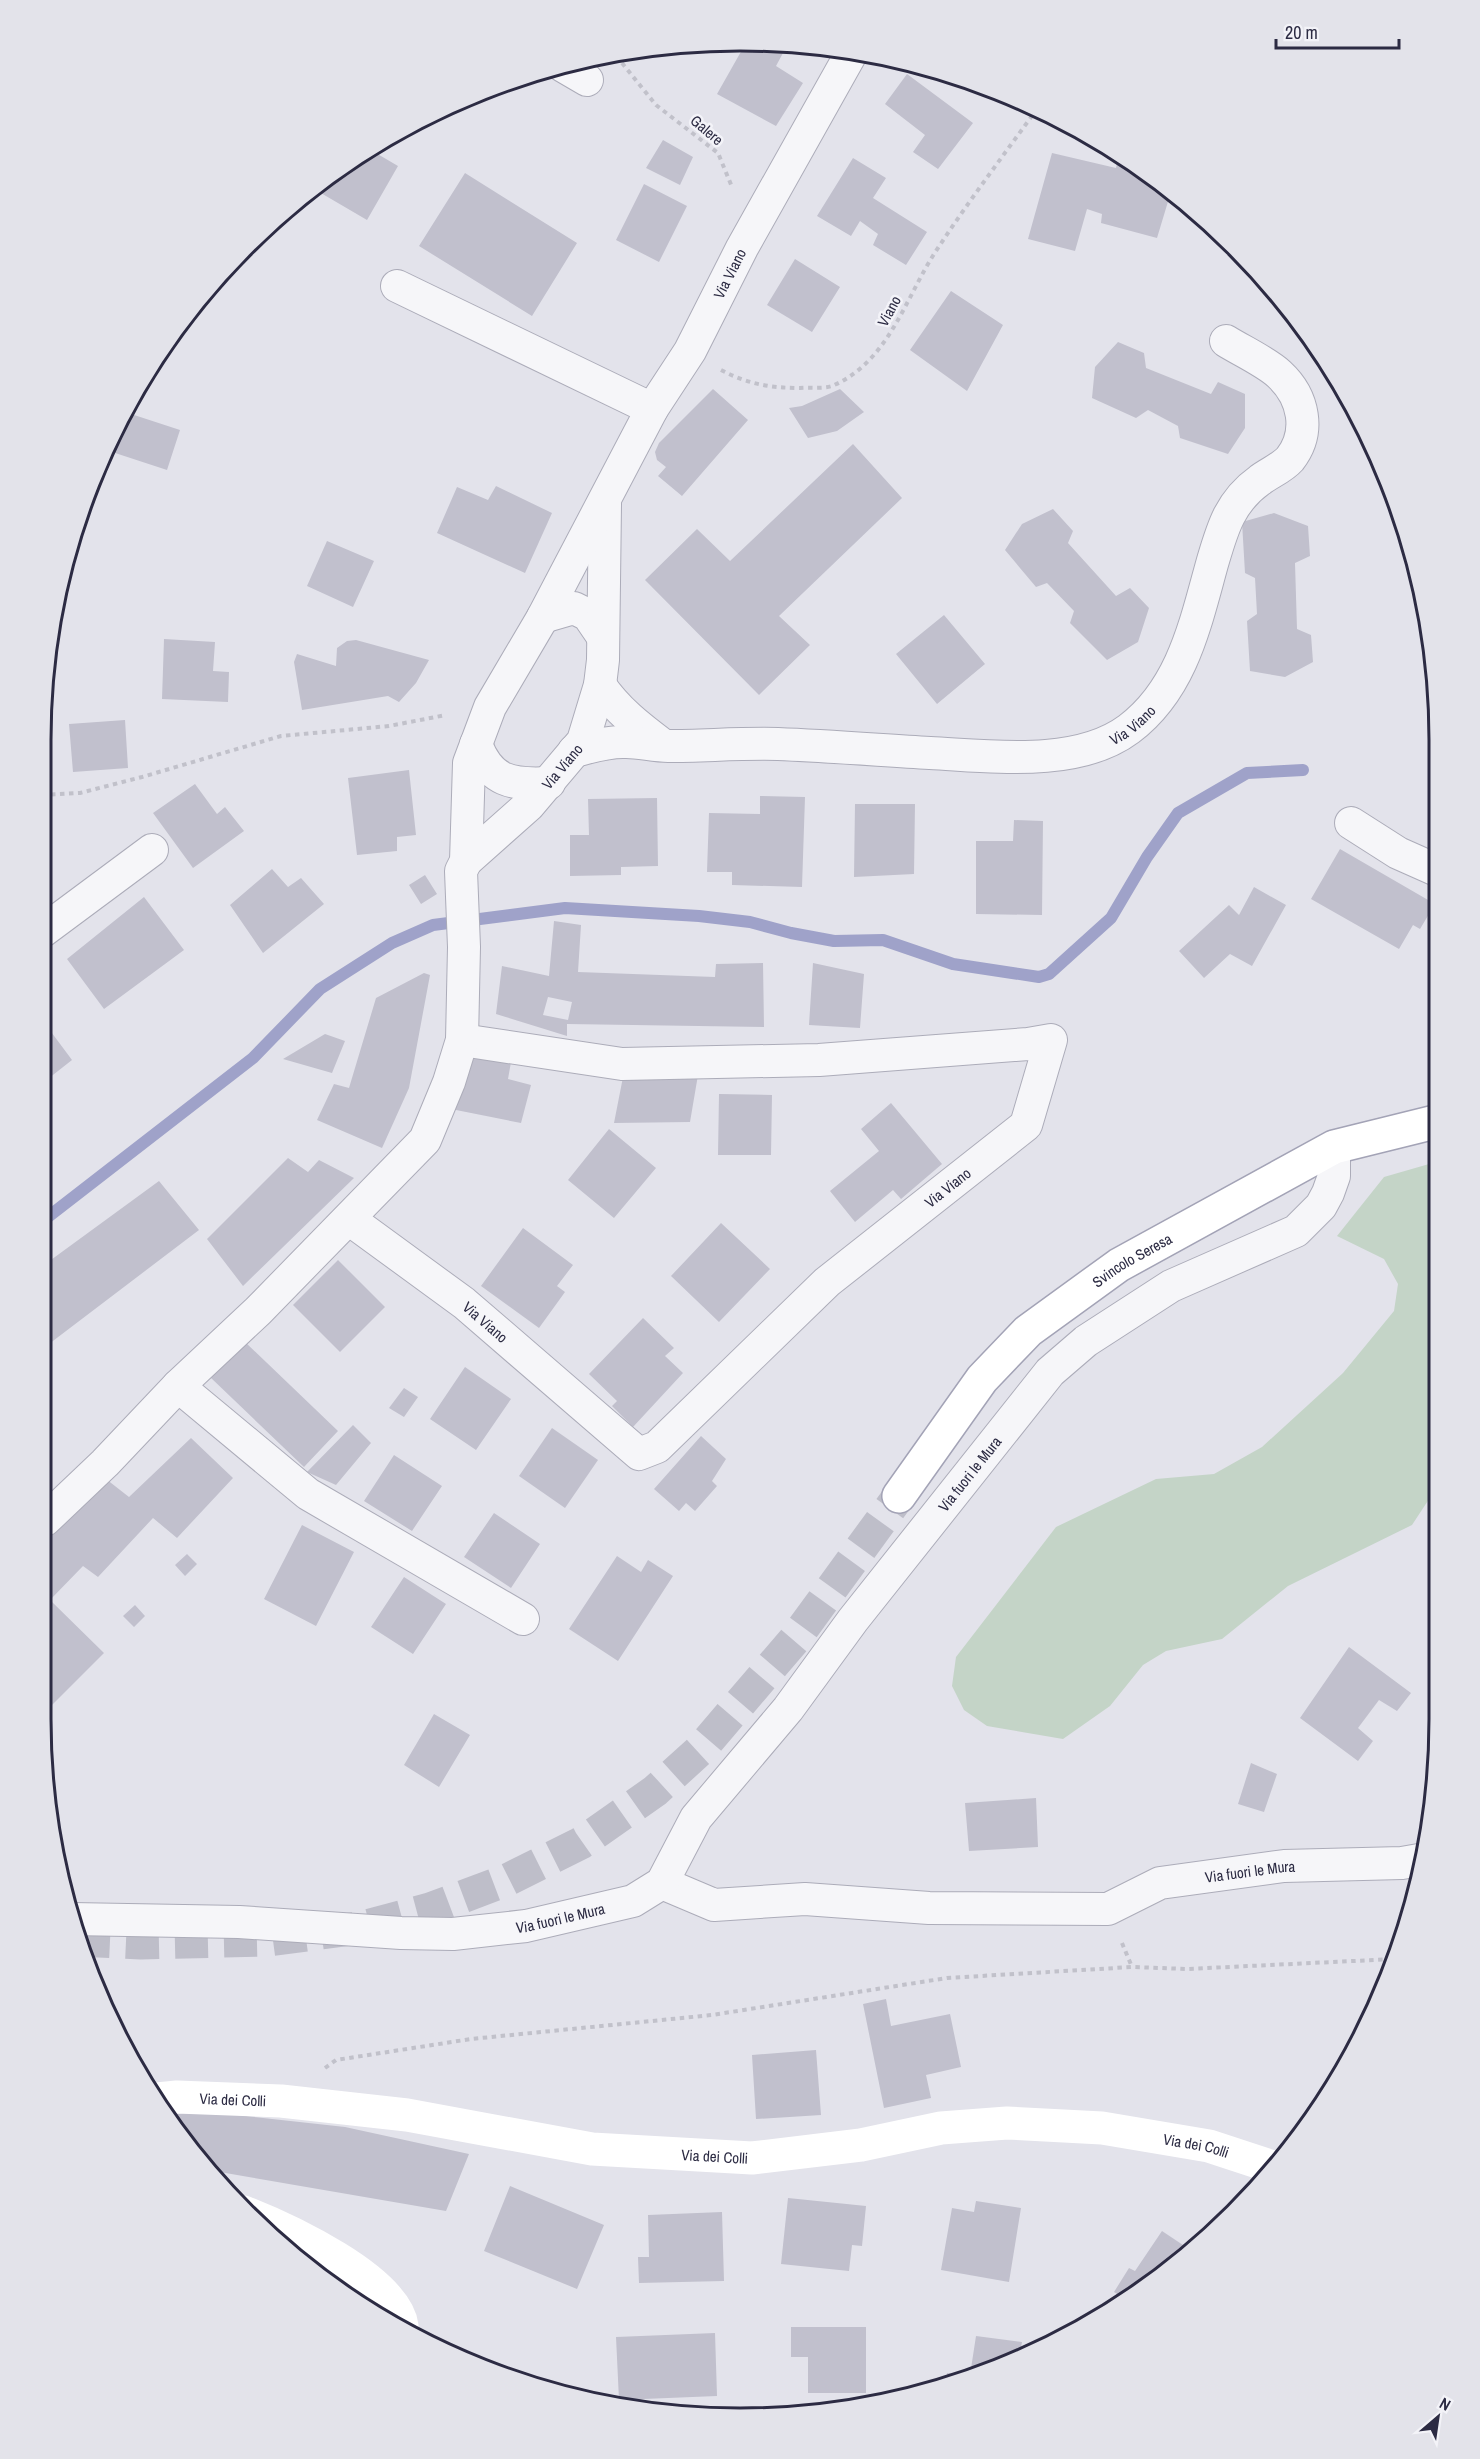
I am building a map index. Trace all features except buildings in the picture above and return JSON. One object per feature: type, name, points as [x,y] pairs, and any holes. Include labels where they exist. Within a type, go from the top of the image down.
[{"type":"street","name":"Via Viano","points":[[51,1514],[105,1463],[178,1386],[258,1311],[425,1140],[462,1040],[469,763],[490,707],[541,621],[652,409],[690,351],[742,248],[848,60]]},
{"type":"street","points":[[398,286],[652,409]]},
{"type":"street","name":"Via Viano","points":[[574,751],[606,743],[625,742],[663,746],[776,744],[1028,758],[1090,747],[1112,740],[1130,728],[1158,702],[1177,672],[1188,647],[1219,539],[1231,509],[1258,480],[1289,460],[1301,436],[1303,414],[1298,399],[1279,374],[1226,341]]},
{"type":"street","name":"Via Viano","points":[[465,876],[549,783],[583,741],[600,685],[605,497]]},
{"type":"street","points":[[541,621],[574,608],[588,615],[603,637]]},
{"type":"street","points":[[600,685],[612,703],[663,746]]},
{"type":"street","points":[[476,744],[482,761],[495,774],[514,782],[549,783]]},
{"type":"street","points":[[1352,823],[1398,853],[1429,867]]},
{"type":"street","points":[[51,925],[152,850]]},
{"type":"street","name":"Via Viano","points":[[349,1219],[464,1303],[639,1454],[657,1447],[827,1282],[1026,1125],[1051,1040],[1028,1044],[819,1060],[622,1064],[462,1040]]},
{"type":"street","name":"Svincolo Seresa","points":[[899,1496],[982,1379],[1028,1331],[1119,1265],[1334,1147],[1429,1124]]},
{"type":"street","name":"Via fuori le Mura","points":[[81,1919],[239,1922],[401,1934],[453,1935],[526,1926],[633,1901],[662,1883],[696,1818],[788,1709],[853,1620],[1050,1372],[1086,1341],[1171,1286],[1296,1231],[1321,1206],[1328,1193],[1334,1176],[1334,1147]]},
{"type":"street","points":[[178,1386],[308,1494],[523,1619]]},
{"type":"street","name":"Via fuori le Mura","points":[[662,1883],[714,1905],[805,1899],[929,1908],[1108,1909],[1160,1883],[1284,1866],[1414,1861]]},
{"type":"street","name":"Via dei Colli","points":[[165,2099],[177,2097],[281,2101],[407,2115],[604,2149],[752,2158],[861,2145],[941,2128],[1007,2122],[1102,2128],[1209,2146],[1265,2165]]},
{"type":"street","points":[[271,2223],[365,2277],[392,2303],[401,2319]]},
{"type":"path","name":"Galere","points":[[621,62],[656,105],[718,153],[733,191]]},
{"type":"path","name":"Viano","points":[[690,351],[724,372],[773,388],[830,387],[864,365],[891,335],[922,273],[967,203],[1032,116]]},
{"type":"path","points":[[51,795],[80,793],[281,736],[389,726],[490,707]]},
{"type":"path","points":[[281,2101],[336,2060],[471,2039],[712,2015],[947,1978],[1132,1967],[1187,1969],[1385,1959]]},
{"type":"green space","points":[[1429,1164],[1429,1499],[1412,1525],[1288,1586],[1222,1639],[1166,1651],[1143,1665],[1110,1706],[1063,1739],[987,1726],[964,1710],[952,1686],[956,1657],[1056,1527],[1156,1479],[1214,1474],[1262,1447],[1343,1373],[1394,1311],[1398,1284],[1384,1259],[1337,1236],[1384,1177]]},
{"type":"waterway","points":[[51,1215],[253,1058],[320,989],[392,943],[433,925],[565,908],[699,916],[750,922],[834,941],[883,940],[953,964],[1039,977],[1049,974],[1111,918],[1147,857],[1178,813],[1247,773],[1303,770]]},
{"type":"tunnel","points":[[88,1941],[141,1943],[269,1940],[359,1928],[430,1909],[507,1880],[581,1843],[655,1791],[700,1750],[795,1639],[899,1496]]}]
